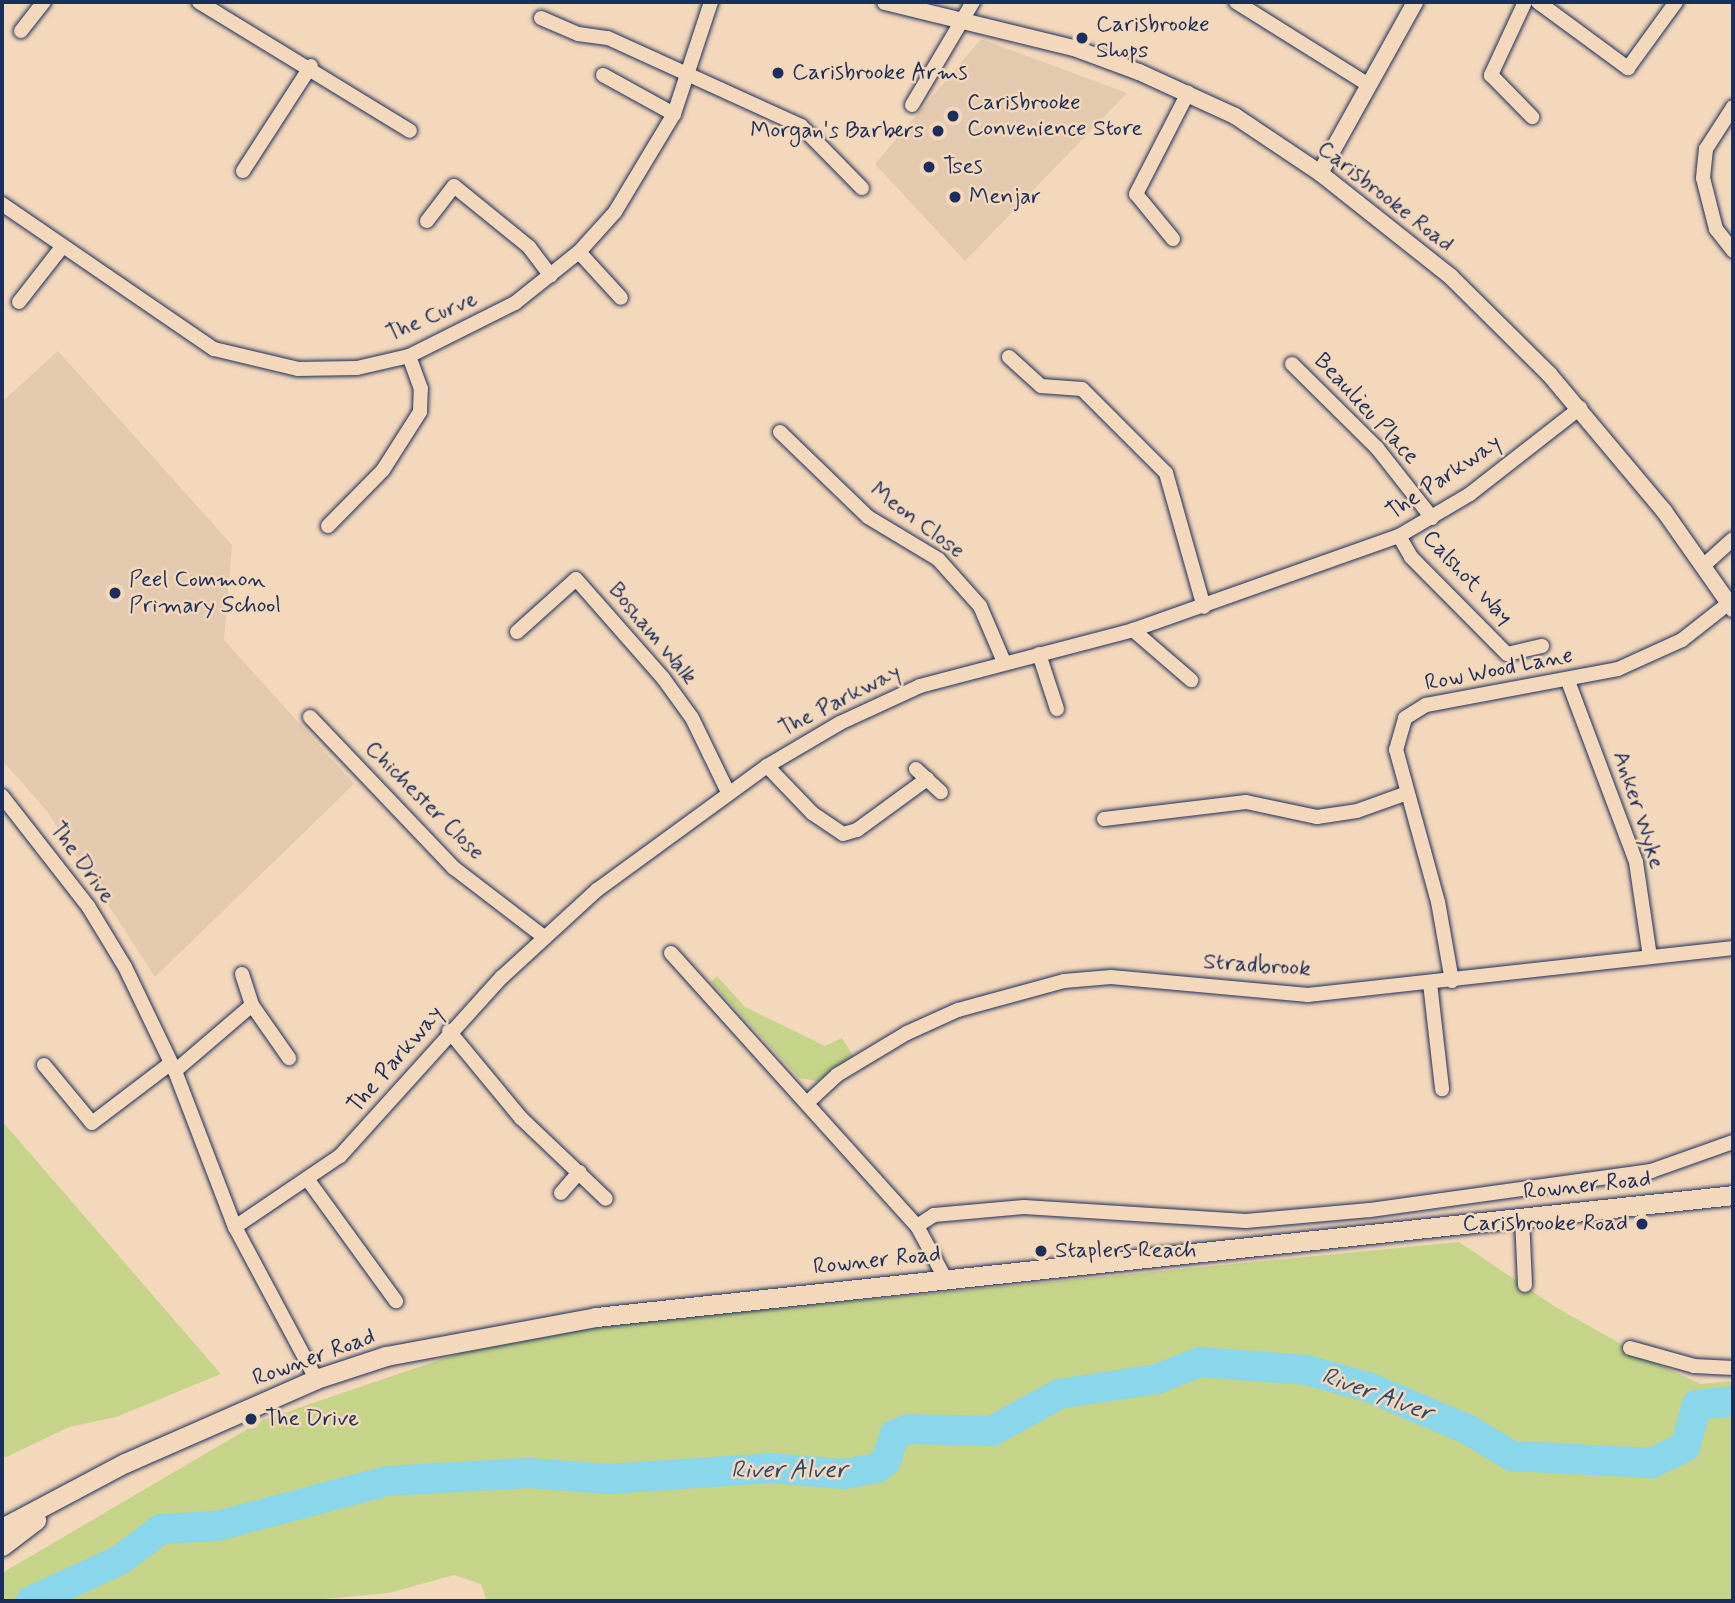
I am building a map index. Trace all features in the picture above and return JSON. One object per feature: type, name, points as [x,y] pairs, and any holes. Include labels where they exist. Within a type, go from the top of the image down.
[{"type":"main road","name":"Rowner Road","points":[[2,1528],[59,1502],[125,1463],[316,1379],[386,1356],[597,1317],[1733,1195]]},
{"type":"main road","name":"Rowner Road","points":[[2,1546],[59,1502]]},
{"type":"street","points":[[21,31],[44,2]]},
{"type":"street","name":"The Curve","points":[[2,204],[186,333],[254,363],[326,370],[409,356],[515,303],[579,252],[615,212],[674,114],[691,77],[711,2]]},
{"type":"street","name":"Carisbrooke Road","points":[[886,2],[967,19],[1074,48],[1188,93],[1245,122],[1320,173],[1451,278],[1580,408],[1731,606]]},
{"type":"street","points":[[912,105],[967,19],[973,2]]},
{"type":"street","points":[[1236,2],[1367,84]]},
{"type":"street","points":[[1525,2],[1491,75],[1532,117]]},
{"type":"street","points":[[1538,2],[1628,68],[1676,2]]},
{"type":"street","points":[[1320,173],[1411,3]]},
{"type":"street","points":[[207,4],[311,66],[410,131]]},
{"type":"street","points":[[541,18],[578,33],[608,38],[801,126],[862,188]]},
{"type":"street","points":[[243,171],[311,66]]},
{"type":"street","points":[[603,75],[674,114]]},
{"type":"street","points":[[1174,239],[1136,194],[1188,93]]},
{"type":"street","points":[[1733,107],[1706,149],[1703,178],[1716,229],[1733,251]]},
{"type":"street","points":[[427,221],[454,186],[529,247],[551,276]]},
{"type":"street","points":[[19,302],[62,247]]},
{"type":"street","points":[[579,252],[621,298]]},
{"type":"street","points":[[328,526],[383,470],[420,412],[421,389],[409,356]]},
{"type":"street","points":[[1009,357],[1041,386],[1082,389],[1166,473],[1204,607]]},
{"type":"street","name":"Beaulieu Place","points":[[1292,364],[1377,448],[1432,518]]},
{"type":"street","name":"The Parkway","points":[[234,1227],[308,1180],[370,1126],[449,1031],[544,937],[648,848],[727,790],[766,766],[884,700],[1004,662],[1133,630],[1399,536],[1432,518],[1580,408]]},
{"type":"street","name":"Meon Close","points":[[780,432],[869,517],[938,559],[980,606],[1004,662]]},
{"type":"street","name":"Calshot Way","points":[[1399,536],[1411,557],[1507,654],[1542,646]]},
{"type":"street","points":[[1703,566],[1733,539]]},
{"type":"street","name":"Bosham Walk","points":[[517,632],[576,579],[663,678],[692,718],[727,790]]},
{"type":"street","name":"Row Wood Lane","points":[[1452,981],[1396,738],[1414,712],[1568,681],[1653,654],[1682,640],[1731,606]]},
{"type":"street","points":[[1133,630],[1191,680]]},
{"type":"street","points":[[1039,653],[1057,709]]},
{"type":"street","name":"Anker Wyke","points":[[1568,681],[1636,862],[1650,957]]},
{"type":"street","name":"Chichester Close","points":[[310,716],[454,868],[544,937]]},
{"type":"street","points":[[766,766],[812,813],[843,834],[857,830],[921,774],[941,792]]},
{"type":"street","points":[[1104,820],[1246,802],[1317,817],[1357,811],[1407,793]]},
{"type":"street","name":"The Drive","points":[[2,796],[88,906],[125,967],[173,1067],[234,1227],[316,1379]]},
{"type":"street","name":"Stradbrook","points":[[807,1103],[837,1075],[907,1033],[958,1010],[1064,981],[1111,977],[1308,995],[1733,948]]},
{"type":"street","points":[[671,953],[917,1226],[945,1278]]},
{"type":"street","points":[[242,974],[252,1005],[289,1058]]},
{"type":"street","points":[[1430,983],[1442,1090]]},
{"type":"street","points":[[44,1065],[92,1123],[173,1067],[252,1005]]},
{"type":"street","points":[[449,1031],[522,1118],[606,1199]]},
{"type":"street","points":[[917,1226],[934,1216],[1024,1207],[1246,1221],[1370,1210],[1651,1171],[1733,1142]]},
{"type":"street","points":[[561,1193],[579,1172]]},
{"type":"street","points":[[308,1180],[396,1301]]},
{"type":"street","points":[[1522,1218],[1525,1285]]},
{"type":"street","points":[[1630,1348],[1694,1366],[1733,1368]]},
{"type":"shaded area","points":[[981,39],[1127,93],[965,261],[875,164]]},
{"type":"shaded area","points":[[58,351],[232,545],[224,640],[354,784],[155,977],[47,811],[2,760],[2,402]]},
{"type":"green space","points":[[717,976],[745,1007],[825,1046],[842,1038],[854,1057],[817,1081],[799,1078],[711,982]]},
{"type":"green space","points":[[2,1121],[221,1374],[116,1417],[69,1427],[2,1459]]},
{"type":"green space","points":[[1459,1242],[1557,1308],[1657,1364],[1701,1384],[1733,1381],[1733,1601],[487,1601],[481,1584],[454,1575],[389,1593],[302,1601],[2,1601],[2,1573],[263,1420],[516,1334]]},
{"type":"waterway","name":"River Alver","points":[[31,1601],[120,1560],[161,1529],[217,1526],[387,1481],[529,1473],[609,1479],[771,1468],[845,1474],[877,1468],[886,1461],[895,1434],[909,1429],[992,1431],[1059,1394],[1157,1379],[1200,1362],[1306,1370],[1368,1387],[1467,1429],[1512,1456],[1652,1463],[1685,1447],[1697,1405],[1733,1401]]},
{"type":"place","name":"Carisbrooke Shops","points":[[1082,38]]},
{"type":"place","name":"Carisbrooke Arms","points":[[778,73]]},
{"type":"place","name":"Carisbrooke Convenience Store","points":[[953,116]]},
{"type":"place","name":"Morgan's Barbers","points":[[938,131]]},
{"type":"place","name":"Tses","points":[[929,167]]},
{"type":"place","name":"Menjar","points":[[955,197]]},
{"type":"place","name":"Peel Common Primary School","points":[[115,593]]},
{"type":"place","name":"Carisbrooke Road","points":[[1642,1224]]},
{"type":"place","name":"Staplers Reach","points":[[1041,1251]]},
{"type":"place","name":"The Drive","points":[[251,1419]]}]
